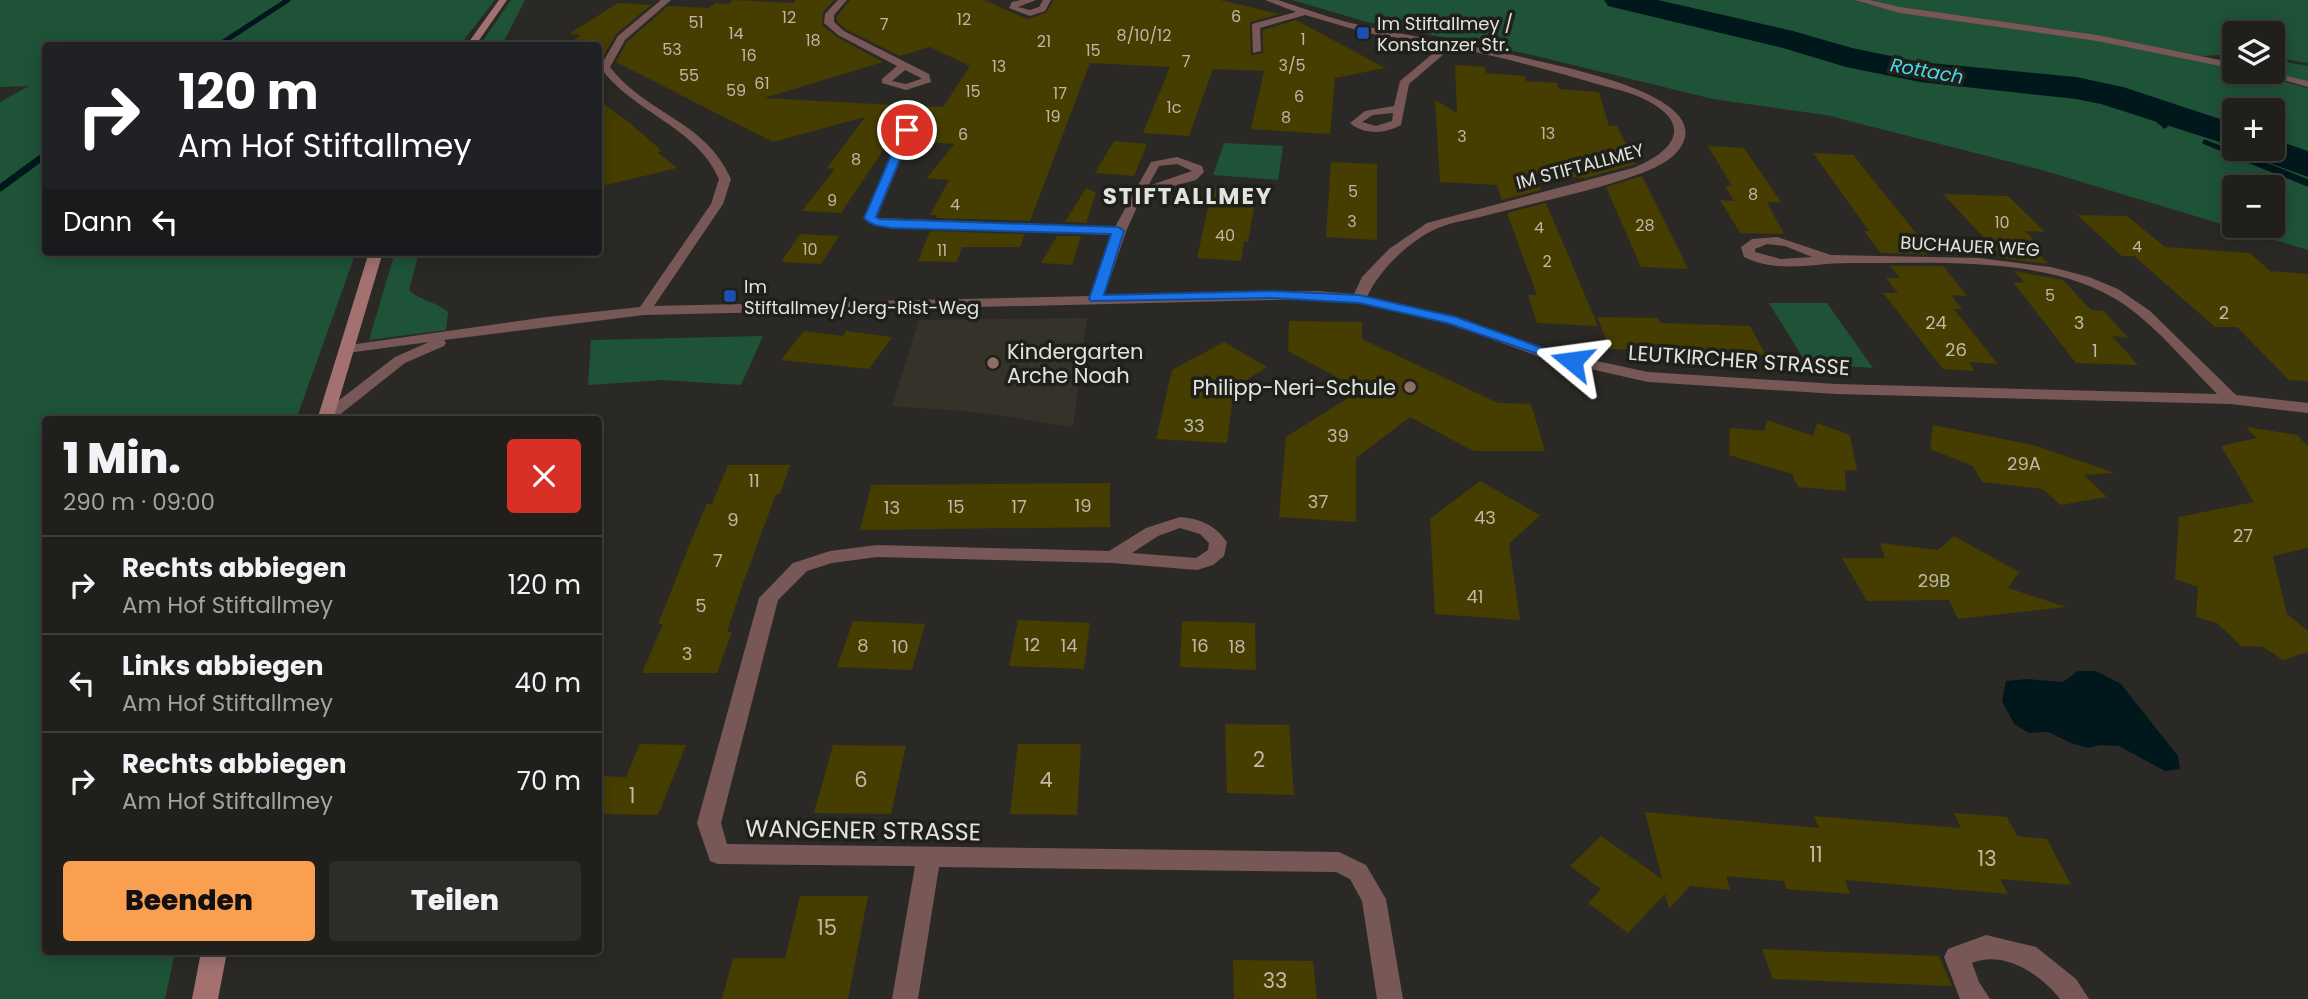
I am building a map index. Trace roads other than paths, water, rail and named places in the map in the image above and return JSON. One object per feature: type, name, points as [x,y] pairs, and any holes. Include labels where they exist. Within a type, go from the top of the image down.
[{"type":"main road","points":[[473,42],[503,0]]},
{"type":"main road","points":[[326,416],[375,256]]},
{"type":"main road","points":[[205,999],[213,955]]},
{"type":"street","points":[[644,311],[718,204],[725,179],[716,159],[701,144],[615,83],[605,67],[608,52],[667,0]]},
{"type":"street","points":[[843,0],[830,14],[829,23],[841,33],[903,66]]},
{"type":"street","points":[[1031,0],[1015,4],[1013,8],[1030,13],[1042,9],[1047,0]]},
{"type":"street","name":"IM STIFTALLMEY","points":[[1269,0],[1356,27],[1450,44],[1582,76],[1658,102],[1681,128],[1681,139],[1673,152],[1658,163],[1432,226],[1394,252],[1367,280],[1359,299]]},
{"type":"street","points":[[1858,0],[1900,10],[2098,38],[2222,62]]},
{"type":"street","points":[[1256,51],[1255,26],[1306,12]]},
{"type":"street","points":[[1399,109],[1404,83],[1450,44]]},
{"type":"street","points":[[2285,78],[2308,84]]},
{"type":"street","points":[[917,109],[870,218],[876,222],[1118,231]]},
{"type":"street","points":[[1096,299],[1118,231],[1138,192]]},
{"type":"street","name":"BUCHAUER WEG","points":[[1829,259],[1786,243],[1766,240],[1748,247],[1749,254],[1754,258],[1774,263],[1802,264],[1829,259],[1987,263],[2041,268],[2079,276],[2115,293],[2152,322],[2231,399]]},
{"type":"street","name":"LEUTKIRCHER STRASSE","points":[[347,349],[644,311],[1272,295],[1359,299],[1451,320],[1552,356],[1648,377],[1824,389],[2231,399],[2308,408]]},
{"type":"street","name":"LEUTKIRCHER STRASSE","points":[[329,416],[400,360],[465,333]]},
{"type":"street","name":"WANGENER STRASSE","points":[[1113,557],[1166,524],[1203,526],[1218,542],[1217,552],[1197,564],[1113,557],[852,552],[800,567],[769,598],[709,823],[718,854],[1339,862],[1358,872],[1374,898],[1390,999]]},
{"type":"street","points":[[905,999],[929,858]]},
{"type":"street","points":[[1977,999],[1968,989],[1957,957],[1986,946],[2027,956],[2067,987],[2076,999]]},
{"type":"water","points":[[2078,671],[2096,671],[2121,684],[2178,756],[2180,769],[2165,771],[2119,746],[2100,745],[2088,748],[2048,732],[2029,733],[2014,724],[2002,701],[2006,681],[2027,679],[2063,682]]},
{"type":"waterway","points":[[223,42],[288,0]]},
{"type":"waterway","name":"Rottach","points":[[1619,0],[1793,41],[1846,57],[1920,72],[2076,88],[2110,95],[2222,132]]},
{"type":"waterway","points":[[2140,105],[2165,126]]},
{"type":"waterway","points":[[2205,142],[2222,149]]},
{"type":"waterway","name":"Rottach","points":[[2285,156],[2308,165]]},
{"type":"waterway","points":[[38,160],[42,157]]},
{"type":"waterway","points":[[0,188],[41,158]]},
{"type":"waterway","points":[[2253,161],[2308,183]]},
{"type":"place","name":"Im Stiftallmey / Konstanzer Str.","points":[[1363,33]]},
{"type":"place","name":"Im Stiftallmey/Jerg-Rist-Weg","points":[[730,296]]},
{"type":"place","name":"Kindergarten Arche Noah","points":[[993,363]]},
{"type":"place","name":"Philipp-Neri-Schule","points":[[1410,387]]},
{"type":"district","name":"STIFTALLMEY","points":[[1188,196]]}]
